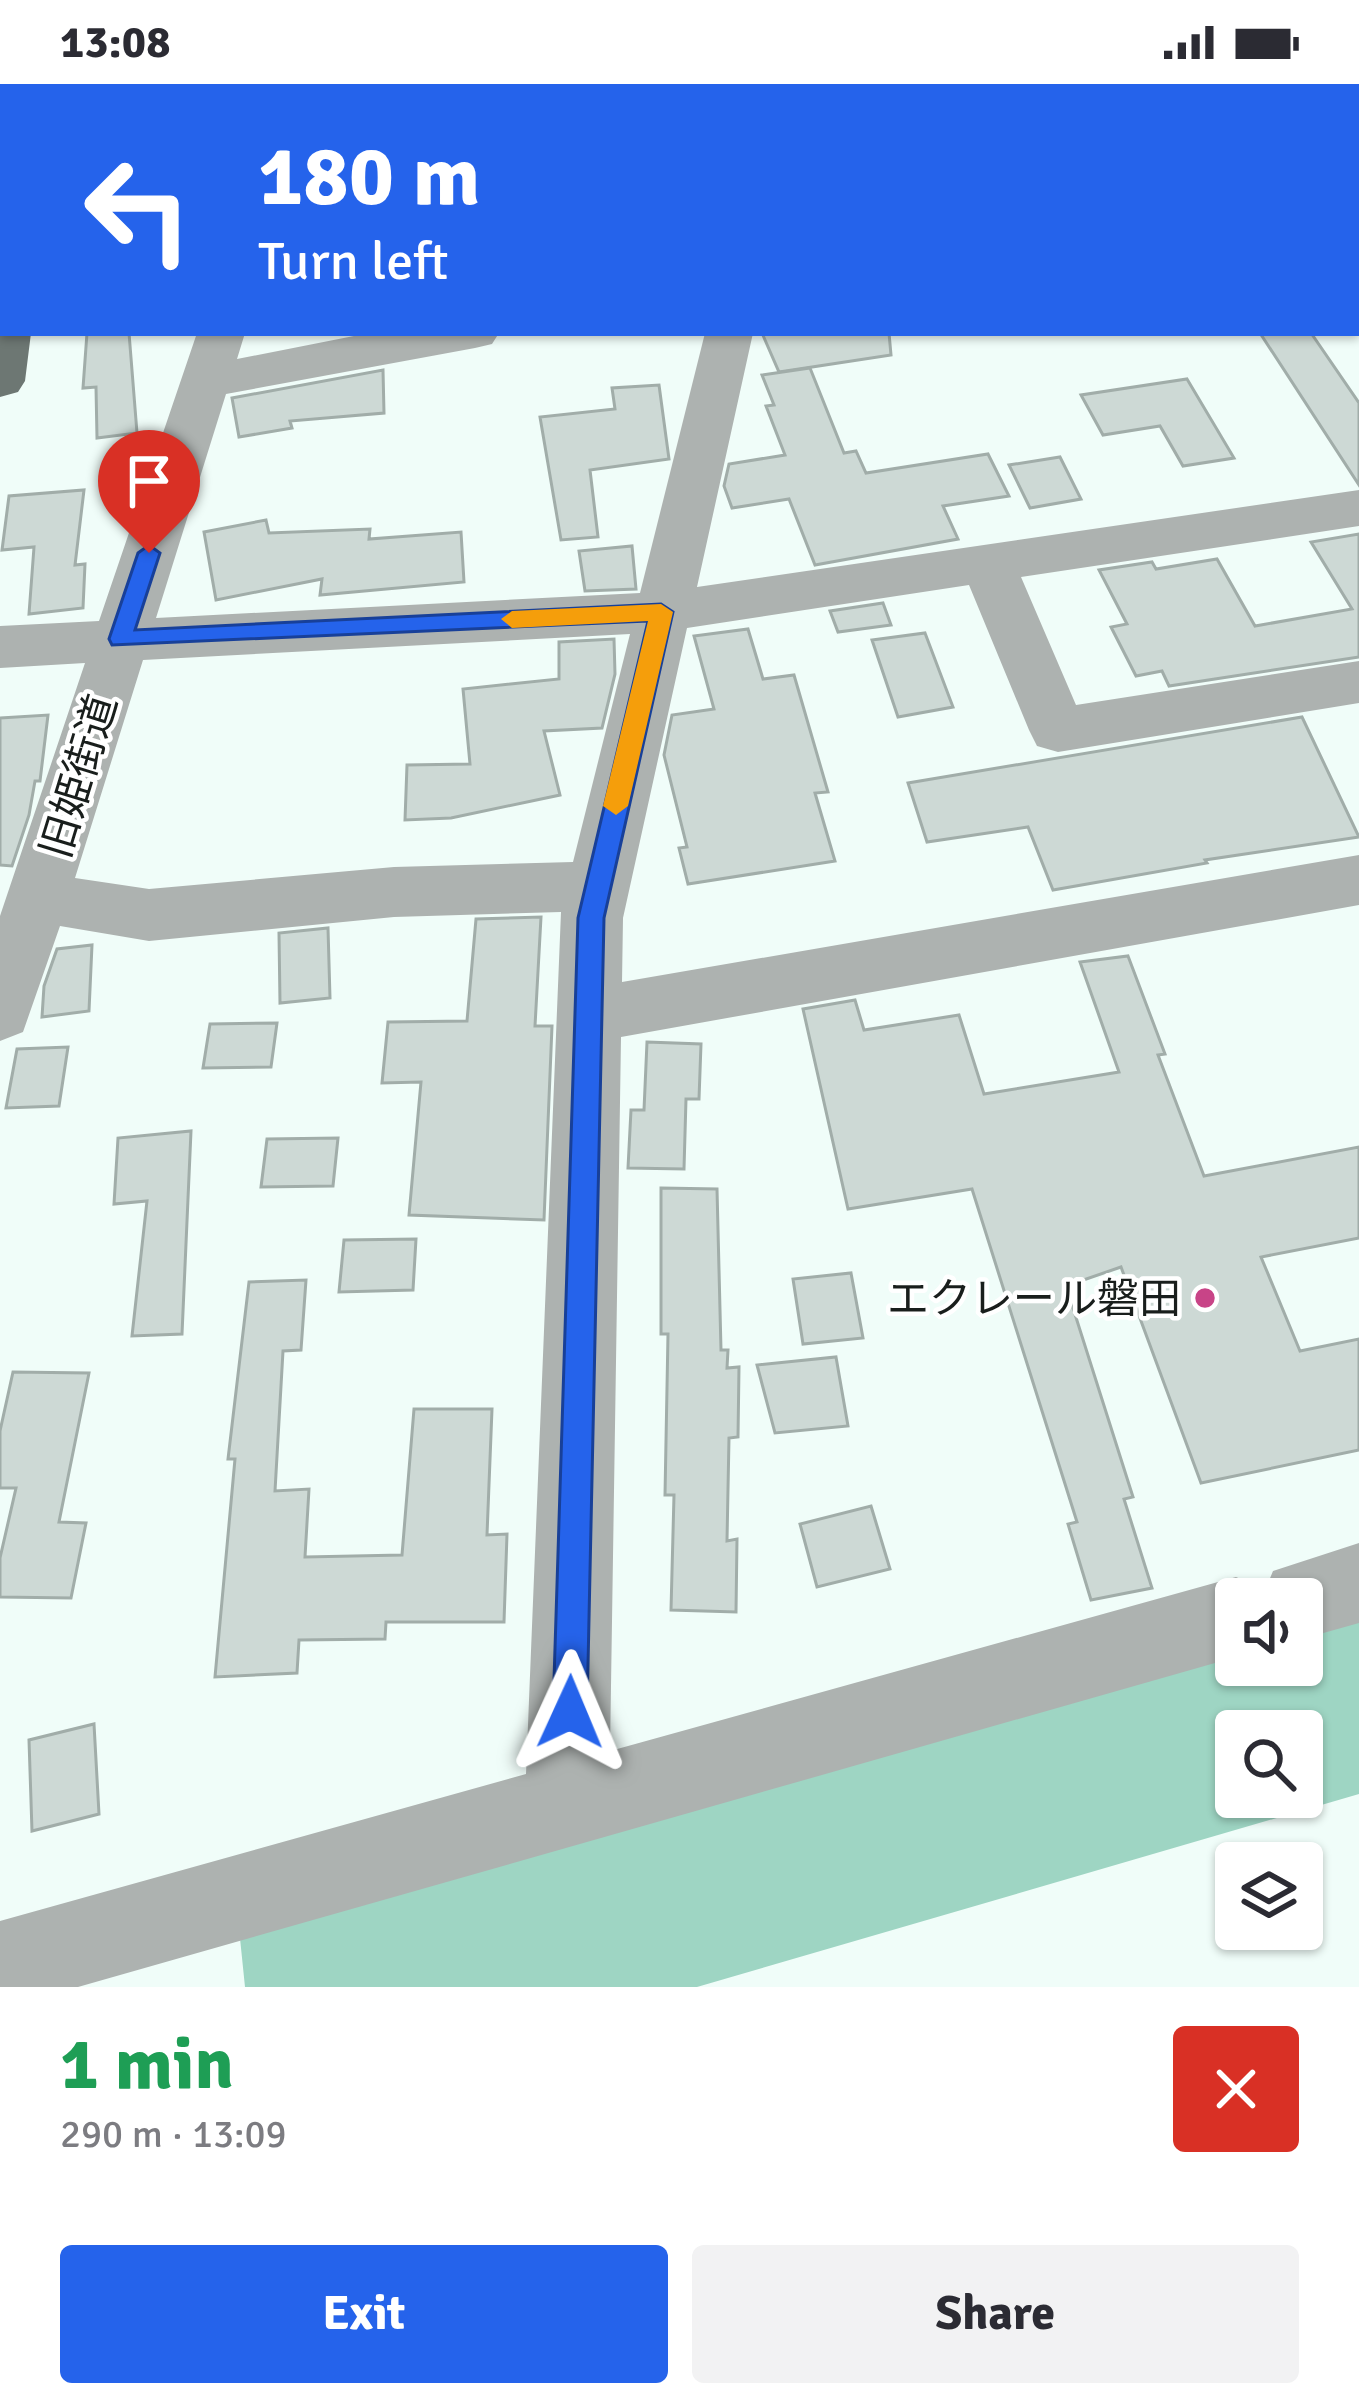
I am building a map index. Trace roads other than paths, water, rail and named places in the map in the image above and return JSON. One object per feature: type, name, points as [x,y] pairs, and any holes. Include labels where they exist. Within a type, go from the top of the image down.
[{"type":"main road","points":[[0,381],[7,336]]},
{"type":"street","points":[[213,358],[366,349],[455,336]]},
{"type":"street","points":[[567,1805],[591,918],[728,336]]},
{"type":"street","name":"旧姫街道","points":[[0,1013],[213,358]]},
{"type":"street","points":[[0,646],[661,612],[1359,508]]},
{"type":"street","points":[[988,564],[1058,730],[1359,682]]},
{"type":"street","points":[[588,1015],[1359,880]]},
{"type":"street","points":[[41,898],[149,915],[394,892],[597,886]]},
{"type":"street","points":[[1323,1593],[1359,1583]]},
{"type":"street","points":[[0,1965],[1215,1623]]},
{"type":"place","name":"エクレール磐田","points":[[1205,1298]]}]
